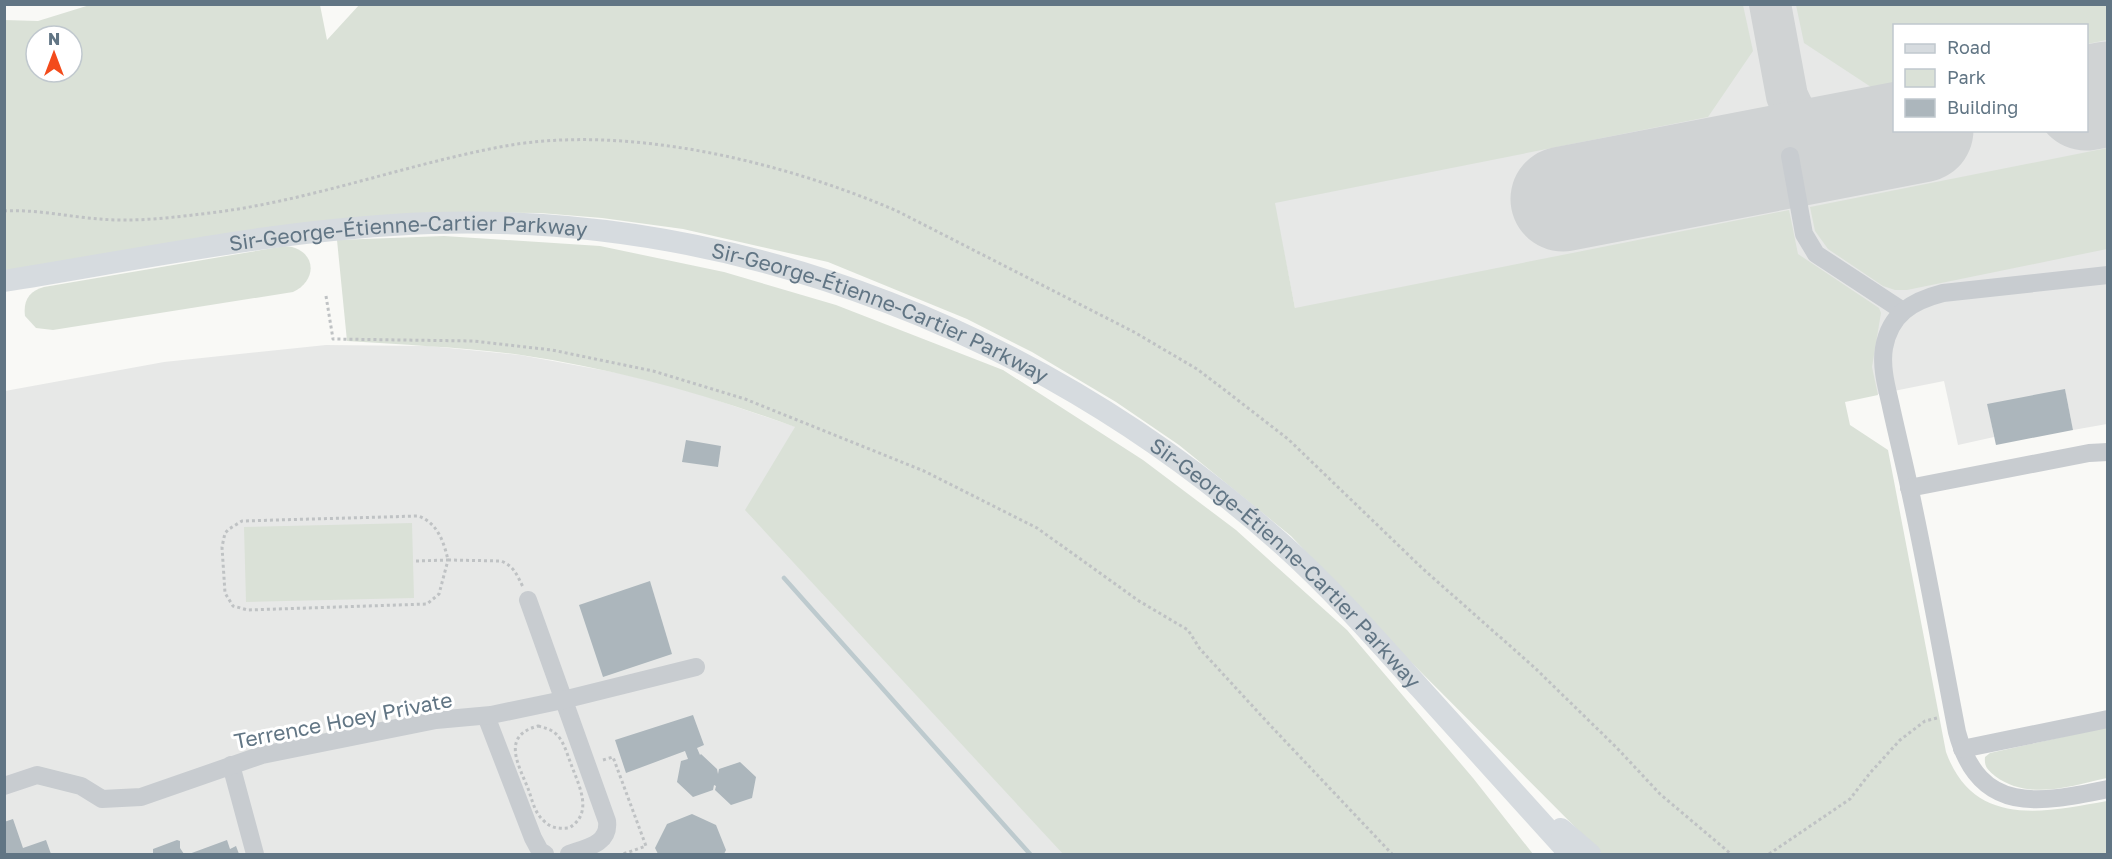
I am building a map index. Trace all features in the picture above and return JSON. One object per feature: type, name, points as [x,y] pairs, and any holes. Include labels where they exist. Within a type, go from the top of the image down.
[{"type":"main road","name":"Sir-George-Étienne-Cartier Parkway","points":[[4,281],[313,231],[433,223],[540,225],[642,236],[750,258],[856,290],[960,332],[1056,381],[1141,433],[1197,475],[1306,567],[1377,640],[1570,855]]},
{"type":"main road","points":[[1497,774],[1554,855]]},
{"type":"main road","points":[[1497,774],[1590,855]]},
{"type":"lane","points":[[1790,156],[1804,234],[1816,254],[1903,311]]},
{"type":"lane","points":[[2108,275],[1943,294],[1921,300],[1903,311],[1887,339],[1883,359],[1888,393],[1910,488],[1962,749],[1982,779],[1992,788],[2013,797],[2038,801],[2051,800],[2108,789]]},
{"type":"lane","points":[[1910,488],[2089,453],[2108,452]]},
{"type":"lane","points":[[528,600],[608,828],[603,839],[569,855]]},
{"type":"lane","name":"Terrence Hoey Private","points":[[4,786],[37,776],[81,786],[102,799],[141,797],[262,754],[436,720],[486,716],[563,700],[696,667]]},
{"type":"lane","points":[[486,716],[533,838],[545,855]]},
{"type":"lane","points":[[1962,749],[2108,719]]},
{"type":"lane","points":[[231,765],[255,855]]},
{"type":"path","points":[[4,211],[104,220],[163,218],[203,214],[309,195]]},
{"type":"path","points":[[326,296],[333,339],[473,341],[552,350],[653,371],[745,399],[924,471],[1037,528],[1139,601],[1188,630],[1200,649],[1392,855]]},
{"type":"path","points":[[418,516],[430,522],[436,530],[443,541],[448,560],[439,594],[427,604],[248,610],[233,606],[228,601],[225,593],[222,547],[225,533],[242,521],[418,516]]},
{"type":"path","points":[[416,561],[501,561],[509,564],[515,570],[528,600]]},
{"type":"path","points":[[1769,855],[1850,799],[1900,740],[1925,721],[1954,713]]},
{"type":"path","points":[[538,726],[551,730],[557,735],[583,799],[582,812],[574,825],[561,829],[552,827],[538,816],[515,757],[516,742],[524,732],[538,726]]},
{"type":"path","points":[[586,765],[613,757],[646,846],[623,855]]},
{"type":"shaded area","points":[[1235,5],[2107,5],[2107,424],[2073,430],[2065,390],[1988,405],[1994,437],[1958,445],[1944,381],[1435,482],[1295,308]]},
{"type":"shaded area","points":[[326,345],[429,346],[520,355],[618,373],[678,387],[796,427],[1380,854],[5,854],[5,391],[164,362]]},
{"type":"green space","points":[[93,4],[320,5],[327,40],[360,4],[1743,5],[1753,51],[1708,117],[1275,203],[1295,308],[1789,210],[1798,254],[1879,308],[1881,313],[1872,367],[1878,395],[1845,402],[1850,425],[1888,450],[1946,752],[1958,777],[1974,794],[1993,804],[2014,810],[2060,809],[2107,801],[2107,854],[1602,854],[1391,642],[1291,536],[1179,445],[1116,402],[1032,352],[967,319],[828,262],[683,229],[602,218],[540,213],[432,212],[5,272],[4,20],[38,21]]},
{"type":"green space","points":[[1796,5],[2107,5],[2107,40],[2088,44],[2088,24],[1893,24],[1893,83],[1871,87],[1804,43]]},
{"type":"green space","points":[[2107,148],[2107,249],[1907,290],[1895,290],[1883,286],[1828,249],[1815,231],[1810,207]]},
{"type":"green space","points":[[444,236],[600,246],[724,272],[836,305],[1003,370],[1143,460],[1236,530],[1347,630],[1473,778],[1533,854],[1063,854],[745,510],[795,427],[660,384],[556,361],[478,350],[347,341],[337,240]]},
{"type":"green space","points":[[285,246],[303,252],[310,265],[307,280],[293,292],[53,330],[36,328],[25,316],[28,297],[34,291],[44,287]]},
{"type":"green space","points":[[412,523],[414,598],[246,602],[244,527]]},
{"type":"green space","points":[[2107,727],[2107,778],[2064,787],[2035,790],[2008,784],[1995,776],[1986,766],[1985,757],[1990,753]]},
{"type":"building","points":[[2065,389],[2073,430],[1996,445],[1987,404]]},
{"type":"building","points":[[686,440],[721,446],[718,467],[682,462]]},
{"type":"building","points":[[650,581],[672,654],[603,677],[579,605]]},
{"type":"building","points":[[693,715],[704,745],[697,748],[700,755],[717,769],[718,774],[719,769],[740,762],[756,777],[752,798],[731,805],[715,790],[714,785],[713,790],[693,797],[677,782],[681,761],[688,759],[685,751],[626,773],[615,740]]},
{"type":"building","points":[[692,814],[716,825],[726,850],[724,854],[658,854],[655,848],[667,824]]},
{"type":"building","points":[[13,819],[23,848],[46,840],[51,854],[4,854],[4,822]]},
{"type":"building","points":[[177,840],[180,841],[180,848],[184,854],[153,854],[153,849]]},
{"type":"building","points":[[227,840],[230,849],[236,846],[239,854],[189,854]]},
{"type":"waterway","points":[[784,578],[1030,854]]},
{"type":"taxiway","points":[[1770,4],[1787,96],[1797,117],[1819,135],[1860,142]]},
{"type":"runway","points":[[2088,98],[2108,94]]},
{"type":"runway","points":[[1563,199],[1911,132]]}]
